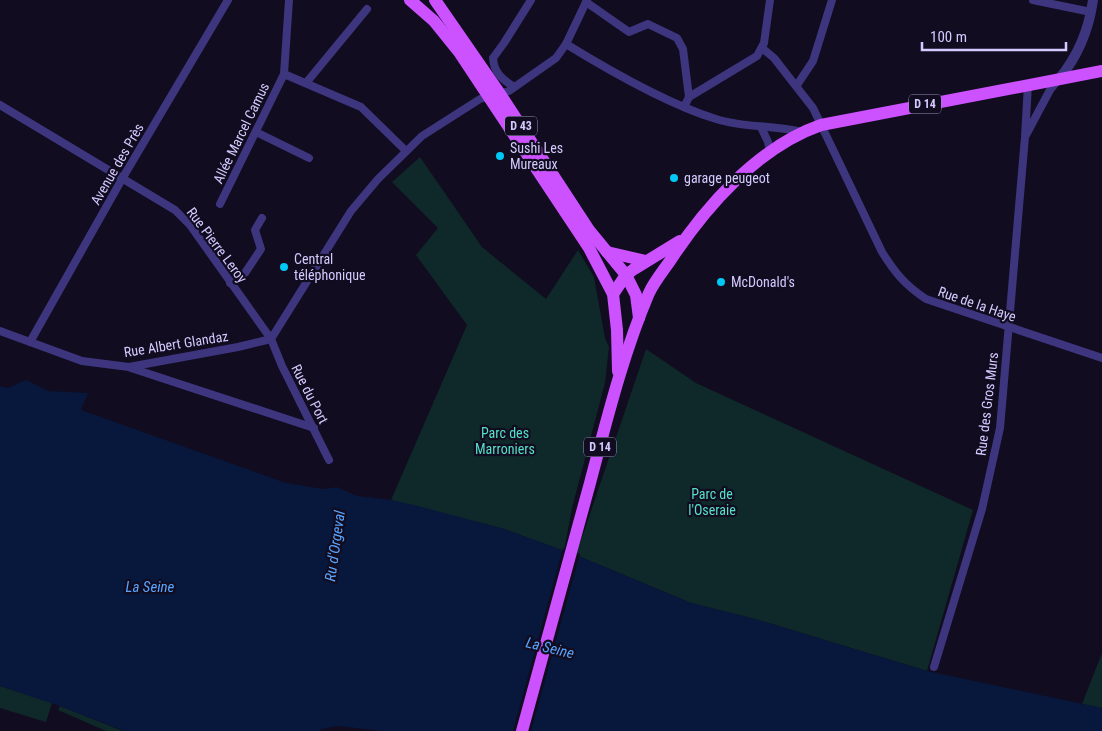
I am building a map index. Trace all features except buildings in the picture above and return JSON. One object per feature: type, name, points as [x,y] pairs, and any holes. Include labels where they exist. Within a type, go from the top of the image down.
[{"type":"main road","name":"D 43","points":[[410,0],[425,12],[446,35],[495,95],[589,230],[626,275],[636,295],[639,321]]},
{"type":"main road","name":"D 43","points":[[435,0],[477,60],[495,95],[589,248],[613,294]]},
{"type":"main road","name":"D 14","points":[[522,731],[618,379],[639,321],[650,292],[684,239],[721,194],[770,152],[802,132],[821,125],[1102,71]]},
{"type":"main road","name":"D 14","points":[[618,379],[617,330],[613,294],[626,275],[684,239]]},
{"type":"main road","points":[[607,252],[646,262]]},
{"type":"main road","points":[[613,294],[636,295],[650,292]]},
{"type":"street","name":"Avenue des Près","points":[[30,342],[122,179],[228,0]]},
{"type":"street","points":[[289,0],[284,74],[361,107],[406,151]]},
{"type":"street","points":[[514,87],[498,75],[493,58],[530,0]]},
{"type":"street","points":[[689,97],[757,56],[762,48],[770,0]]},
{"type":"street","points":[[797,85],[813,61],[832,0]]},
{"type":"street","points":[[1033,0],[1091,12]]},
{"type":"street","points":[[1059,79],[1069,66],[1088,25],[1093,0]]},
{"type":"street","points":[[271,339],[351,211],[378,179],[422,136],[480,99],[514,87],[556,58],[566,44],[587,1],[629,32],[648,24],[676,38],[683,50],[686,63],[689,97],[684,107]]},
{"type":"street","points":[[306,83],[367,9]]},
{"type":"street","points":[[566,44],[643,87],[684,107],[717,119],[802,132]]},
{"type":"street","name":"Rue de la Haye","points":[[762,48],[774,58],[797,85],[813,108],[882,252],[893,271],[902,281],[926,299],[1102,358]]},
{"type":"street","points":[[477,60],[493,58]]},
{"type":"street","name":"Allée Marcel Camus","points":[[220,204],[284,74]]},
{"type":"street","name":"Rue des Gros Murs","points":[[1025,136],[1050,90],[1059,79]]},
{"type":"street","name":"Rue des Gros Murs","points":[[934,667],[968,557],[1000,428],[1028,84]]},
{"type":"street","name":"Rue Pierre Leroy","points":[[0,105],[175,210],[190,225],[271,339]]},
{"type":"street","points":[[761,127],[768,142],[770,152]]},
{"type":"street","points":[[256,132],[309,158]]},
{"type":"street","points":[[230,283],[244,273],[260,248],[255,230],[262,218]]},
{"type":"street","name":"Rue Albert Glandaz","points":[[0,331],[82,361],[129,368],[271,339]]},
{"type":"street","name":"Rue du Port","points":[[271,339],[282,366],[329,460]]},
{"type":"street","points":[[129,368],[314,428]]},
{"type":"green space","name":"Parc des Marroniers","points":[[420,157],[482,247],[546,299],[578,250],[594,277],[605,338],[609,347],[605,383],[572,508],[564,551],[504,529],[391,500],[467,325],[416,255],[438,228],[392,182]]},
{"type":"green space","name":"Parc de l'Oseraie","points":[[646,349],[696,383],[973,510],[927,671],[755,619],[691,603],[576,555]]},
{"type":"green space","points":[[1102,653],[1102,708],[1082,704]]},
{"type":"green space","points":[[0,686],[52,703],[46,722],[0,708]]},
{"type":"green space","points":[[60,706],[123,731],[106,731],[58,710]]},
{"type":"water","name":"La Seine","points":[[26,380],[48,391],[88,393],[81,410],[286,483],[324,489],[337,487],[357,496],[391,500],[418,506],[504,529],[576,555],[691,603],[755,619],[927,671],[1102,708],[1102,731],[383,731],[338,726],[321,729],[320,731],[124,731],[60,706],[0,686],[0,386],[8,388]]},
{"type":"pier","points":[[563,548],[580,554],[531,731],[513,731]]},
{"type":"place","name":"Sushi Les Mureaux","points":[[500,156]]},
{"type":"place","name":"garage peugeot","points":[[674,178]]},
{"type":"place","name":"Central téléphonique","points":[[284,267]]},
{"type":"place","name":"McDonald's","points":[[721,282]]},
{"type":"water label","name":"Ru d'Orgeval","points":[[335,546]]}]
